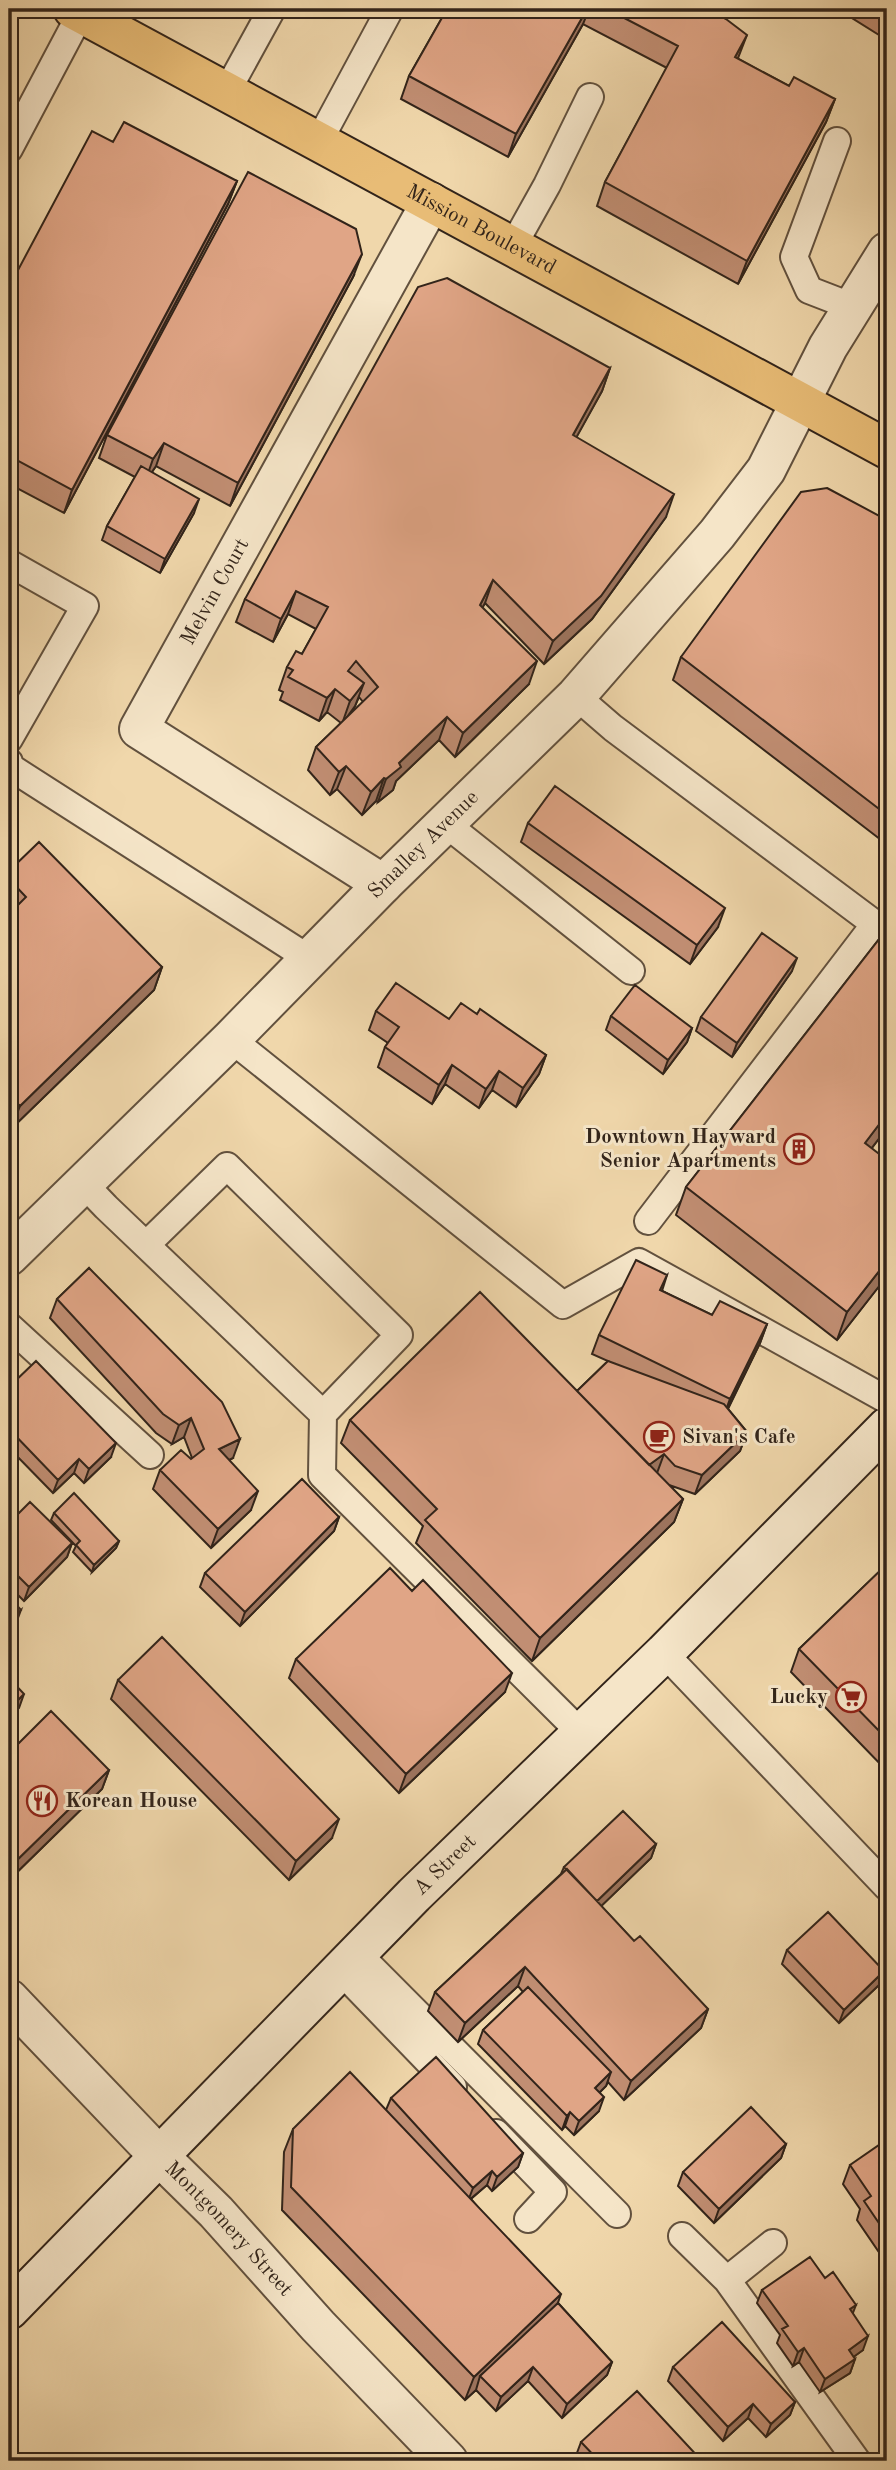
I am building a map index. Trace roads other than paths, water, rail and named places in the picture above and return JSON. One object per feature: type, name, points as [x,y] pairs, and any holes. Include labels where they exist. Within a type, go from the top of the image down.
[{"type":"main road","name":"Mission Boulevard","points":[[77,11],[887,449]]},
{"type":"street","name":"Melvin Court","points":[[383,884],[139,729],[431,202]]},
{"type":"street","name":"Smalley Avenue","points":[[9,1256],[576,696],[717,534],[759,480],[828,347],[887,252]]},
{"type":"street","name":"A Street","points":[[9,2310],[348,1962],[664,1653],[887,1427]]},
{"type":"street","name":"Montgomery Street","points":[[9,1999],[159,2156],[216,2211],[318,2326],[448,2461]]},
{"type":"lane","points":[[227,91],[272,9]]},
{"type":"lane","points":[[319,141],[390,9]]},
{"type":"lane","points":[[9,149],[77,11]]},
{"type":"lane","points":[[513,246],[547,185],[590,97]]},
{"type":"lane","points":[[836,141],[794,257],[808,290],[853,307]]},
{"type":"lane","points":[[9,563],[85,606],[9,739]]},
{"type":"lane","points":[[576,696],[613,728],[875,924],[793,1048],[648,1221]]},
{"type":"lane","points":[[9,762],[10,767],[308,958]]},
{"type":"lane","points":[[446,824],[631,971]]},
{"type":"lane","points":[[231,1039],[563,1305],[639,1262],[887,1400]]},
{"type":"lane","points":[[146,1245],[227,1166],[399,1335],[323,1414],[322,1475],[581,1733]]},
{"type":"lane","points":[[83,1183],[323,1414]]},
{"type":"lane","points":[[9,1326],[150,1455]]},
{"type":"lane","points":[[664,1653],[887,1887]]},
{"type":"lane","points":[[348,1962],[471,2106],[553,2192],[528,2219]]},
{"type":"lane","points":[[348,1962],[617,2214]]},
{"type":"lane","points":[[682,2236],[727,2280],[857,2461]]},
{"type":"lane","points":[[727,2280],[773,2243]]},
{"type":"place","name":"Downtown Hayward Senior Apartments","points":[[799,1149]]},
{"type":"place","name":"Sivan's Cafe","points":[[659,1437]]},
{"type":"place","name":"Lucky","points":[[851,1697]]},
{"type":"place","name":"Korean House","points":[[42,1801]]}]
